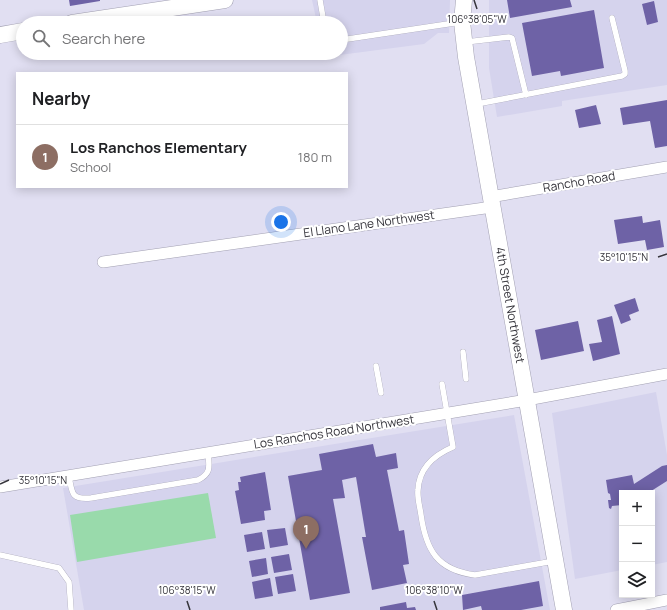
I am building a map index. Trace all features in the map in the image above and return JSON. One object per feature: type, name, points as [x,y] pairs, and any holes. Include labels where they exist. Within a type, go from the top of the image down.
[{"type":"main road","points":[[119,16],[225,0]]},
{"type":"main road","name":"4th Street Northwest","points":[[464,0],[462,22],[475,105],[564,610]]},
{"type":"main road","points":[[0,35],[16,32]]},
{"type":"street","name":"Rancho Road","points":[[491,202],[667,167]]},
{"type":"street","name":"El Llano Lane Northwest","points":[[103,262],[491,202]]},
{"type":"street","name":"Los Ranchos Road Northwest","points":[[0,487],[527,400],[667,374]]},
{"type":"street","points":[[616,610],[656,606],[667,600]]},
{"type":"lane","points":[[320,0],[323,16]]},
{"type":"lane","points":[[475,105],[622,76],[625,74],[612,18]]},
{"type":"lane","points":[[348,39],[462,22]]},
{"type":"lane","points":[[465,42],[512,38],[526,95]]},
{"type":"lane","points":[[463,352],[466,379]]},
{"type":"lane","points":[[376,366],[381,393]]},
{"type":"lane","points":[[442,384],[452,447],[433,458],[423,472],[418,490],[424,532],[430,550],[449,568],[475,576],[556,561]]},
{"type":"lane","points":[[69,476],[72,492],[75,497],[82,499],[99,497],[198,480],[205,477],[210,468],[208,453]]},
{"type":"lane","points":[[0,555],[58,568],[69,582],[71,610]]},
{"type":"shaded area","points":[[312,0],[450,0],[449,33],[438,33],[424,44],[348,54],[348,16],[315,16]]},
{"type":"shaded area","points":[[489,0],[667,0],[667,85],[562,101],[562,106],[497,117],[489,68]]},
{"type":"shaded area","points":[[656,392],[667,455],[667,562],[655,564],[655,490],[619,490],[619,571],[575,579],[552,413]]},
{"type":"shaded area","points":[[514,415],[550,610],[84,610],[63,488]]},
{"type":"green space","points":[[208,493],[216,538],[77,562],[70,515]]},
{"type":"building","points":[[69,0],[100,0],[100,1],[70,6]]},
{"type":"building","points":[[507,0],[570,0],[572,7],[510,18]]},
{"type":"building","points":[[654,1],[658,22],[647,25],[642,4]]},
{"type":"building","points":[[594,10],[604,68],[561,76],[560,71],[532,76],[522,23]]},
{"type":"building","points":[[667,100],[667,146],[655,148],[650,121],[623,125],[620,108]]},
{"type":"building","points":[[596,105],[601,124],[579,128],[575,110]]},
{"type":"building","points":[[642,216],[643,223],[660,220],[664,247],[647,250],[645,240],[618,244],[614,220]]},
{"type":"building","points":[[635,298],[639,311],[629,315],[631,320],[621,324],[614,305]]},
{"type":"building","points":[[612,316],[620,354],[593,361],[589,344],[602,342],[597,320]]},
{"type":"building","points":[[578,321],[584,351],[541,360],[535,330]]},
{"type":"building","points":[[373,444],[376,457],[396,453],[398,468],[387,470],[399,531],[404,530],[409,564],[403,565],[407,583],[372,590],[362,537],[366,537],[356,477],[342,480],[345,498],[333,499],[350,593],[310,600],[288,476],[322,470],[319,454]]},
{"type":"building","points":[[667,465],[667,481],[653,490],[619,490],[619,505],[612,506],[611,509],[609,508],[608,500],[611,500],[610,494],[608,493],[606,480],[632,475],[634,484],[662,466]]},
{"type":"building","points":[[265,472],[271,510],[264,511],[265,520],[241,524],[235,491],[239,490],[238,482],[241,482],[240,477]]},
{"type":"building","points":[[285,528],[288,545],[270,548],[267,530]]},
{"type":"building","points":[[262,532],[265,549],[247,552],[244,535]]},
{"type":"building","points":[[289,554],[292,570],[274,573],[271,557]]},
{"type":"building","points":[[266,558],[268,574],[252,577],[249,561]]},
{"type":"building","points":[[293,574],[296,591],[278,594],[275,577]]},
{"type":"building","points":[[270,578],[273,596],[255,599],[252,582]]},
{"type":"building","points":[[539,581],[543,606],[521,610],[482,610],[481,606],[463,610],[462,595]]},
{"type":"building","points":[[406,602],[407,608],[415,607],[416,610],[380,610],[380,607]]},
{"type":"place","name":"Los Ranchos Elementary","points":[[306,549]]}]
